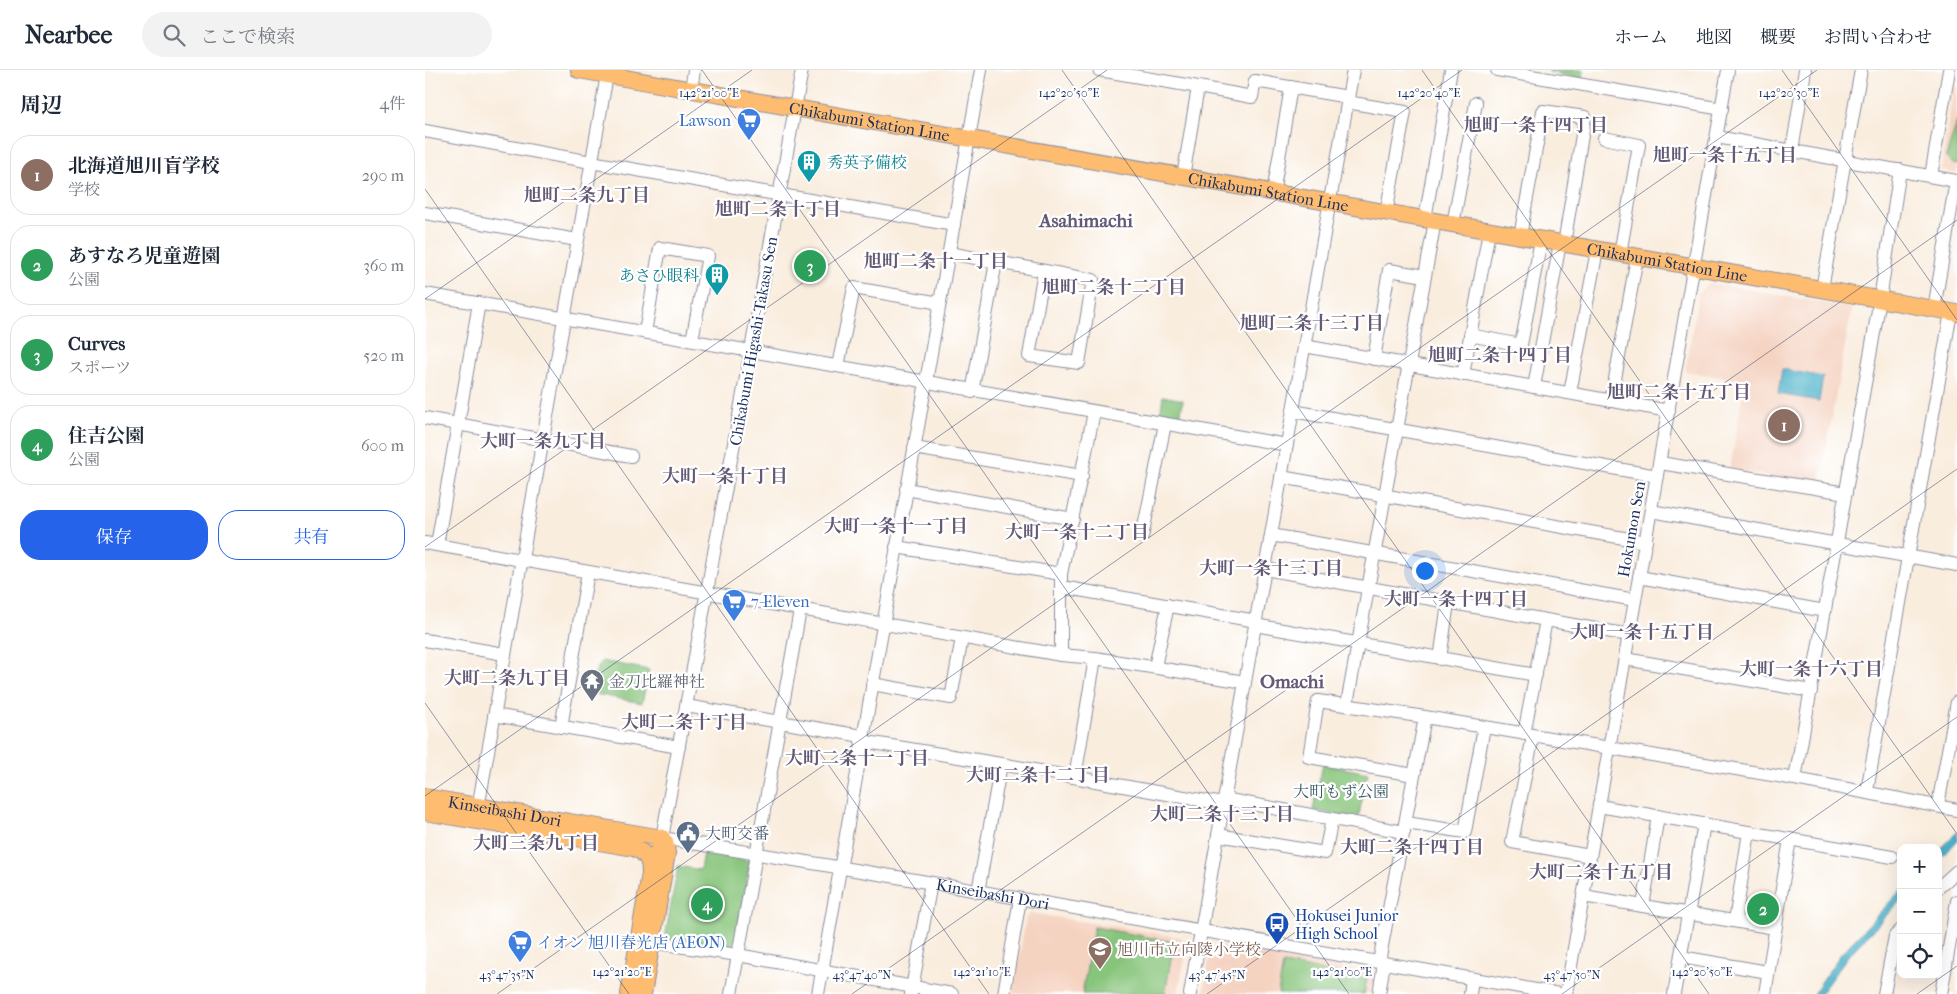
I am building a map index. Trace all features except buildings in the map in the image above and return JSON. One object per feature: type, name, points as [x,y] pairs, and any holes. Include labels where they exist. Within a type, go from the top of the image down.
[{"type":"main road","name":"Chikabumi Station Line","points":[[579,70],[1954,312]]},
{"type":"main road","name":"Kinseibashi Dori","points":[[425,797],[477,813],[634,848]]},
{"type":"main road","name":"Kinseibashi Dori","points":[[425,812],[477,813],[662,838]]},
{"type":"main road","points":[[634,848],[662,838]]},
{"type":"main road","name":"Chikabumi Higashi-Takasu Sen","points":[[643,994],[650,874],[662,838]]},
{"type":"main road","name":"Chikabumi Higashi-Takasu Sen","points":[[629,994],[645,941],[667,853],[667,845],[662,838]]},
{"type":"main road","points":[[634,848],[643,852],[650,861],[650,874]]},
{"type":"street","points":[[691,90],[695,70]]},
{"type":"street","name":"Chikabumi Higashi-Takasu Sen","points":[[662,838],[802,70]]},
{"type":"street","points":[[818,994],[981,70]]},
{"type":"street","points":[[1099,70],[1252,97],[1255,81],[1405,112],[1386,213]]},
{"type":"street","points":[[1190,994],[1353,70]]},
{"type":"street","points":[[1347,704],[1425,276],[1430,220],[1451,70]]},
{"type":"street","points":[[1497,70],[1722,109]]},
{"type":"street","name":"Hokumon Sen","points":[[1566,994],[1729,70]]},
{"type":"street","points":[[1792,151],[1805,70]]},
{"type":"street","points":[[1822,289],[1861,70]]},
{"type":"street","points":[[1931,176],[1949,70]]},
{"type":"street","points":[[477,813],[591,162],[604,73]]},
{"type":"street","points":[[1183,177],[1198,87]]},
{"type":"street","points":[[1273,193],[1291,87]]},
{"type":"street","points":[[1453,224],[1476,103]]},
{"type":"street","points":[[1520,236],[1543,111],[1585,117],[1534,387]]},
{"type":"street","points":[[425,131],[779,196],[954,225]]},
{"type":"street","points":[[1717,137],[1956,181],[1934,309]]},
{"type":"street","points":[[1604,138],[1639,144],[1620,254]]},
{"type":"street","points":[[1795,779],[1880,300],[1900,170]]},
{"type":"street","points":[[425,213],[577,240]]},
{"type":"street","points":[[1463,374],[1489,231]]},
{"type":"street","points":[[1470,335],[1521,345],[1541,240]]},
{"type":"street","points":[[645,332],[660,248],[708,256],[692,340]]},
{"type":"street","points":[[1570,394],[1597,250]]},
{"type":"street","points":[[949,253],[1093,280],[1079,362],[1029,356],[1044,271]]},
{"type":"street","points":[[1611,401],[1637,257]]},
{"type":"street","points":[[972,392],[996,262]]},
{"type":"street","points":[[1374,359],[1389,270],[1425,276]]},
{"type":"street","points":[[838,366],[854,288],[940,303]]},
{"type":"street","points":[[425,294],[838,366],[972,392],[1287,445]]},
{"type":"street","points":[[479,303],[458,423],[431,544],[1061,655],[1095,658],[1245,682]]},
{"type":"street","points":[[1867,791],[1954,312]]},
{"type":"street","points":[[1304,346],[1669,411]]},
{"type":"street","points":[[1293,411],[1657,476]]},
{"type":"street","points":[[1061,655],[1061,580],[1094,412]]},
{"type":"street","points":[[425,418],[631,456]]},
{"type":"street","points":[[1142,537],[1165,424]]},
{"type":"street","points":[[914,448],[1082,476]]},
{"type":"street","points":[[1660,463],[1846,493]]},
{"type":"street","points":[[1281,477],[1646,542]]},
{"type":"street","points":[[906,490],[1073,519]]},
{"type":"street","points":[[1651,511],[1957,565]]},
{"type":"street","points":[[1271,535],[1635,600]]},
{"type":"street","points":[[896,547],[1061,580],[1168,605],[1358,644],[1536,675]]},
{"type":"street","points":[[1265,569],[1629,636]]},
{"type":"street","points":[[561,727],[588,572]]},
{"type":"street","points":[[1639,577],[1825,611]]},
{"type":"street","points":[[1439,659],[1449,603]]},
{"type":"street","points":[[1155,667],[1168,605]]},
{"type":"street","points":[[731,994],[800,610]]},
{"type":"street","points":[[1546,620],[1536,675],[1529,735],[1512,842],[1590,856]]},
{"type":"street","points":[[872,684],[951,698],[962,638]]},
{"type":"street","points":[[425,640],[504,654]]},
{"type":"street","points":[[1075,777],[1095,658]]},
{"type":"street","points":[[1625,659],[1811,691]]},
{"type":"street","points":[[1413,775],[1309,757],[1318,701],[1347,704],[1867,791],[1955,809]]},
{"type":"street","points":[[1938,805],[1957,702]]},
{"type":"street","points":[[686,706],[780,721],[862,739],[1001,764],[1224,802],[1332,819],[1465,832],[1483,727]]},
{"type":"street","points":[[494,715],[679,748]]},
{"type":"street","points":[[1379,994],[1381,962],[1413,775],[1425,717]]},
{"type":"street","points":[[978,892],[1001,764]]},
{"type":"street","points":[[1599,806],[1892,857]]},
{"type":"street","points":[[1643,906],[1658,816]]},
{"type":"street","points":[[1218,835],[1325,853],[1332,819]]},
{"type":"street","points":[[1674,994],[1704,824]]},
{"type":"street","points":[[1735,921],[1749,832]]},
{"type":"street","name":"Kinseibashi Dori","points":[[662,838],[1381,962],[1472,979],[1515,991],[1559,994]]},
{"type":"street","points":[[1765,994],[1790,839]]},
{"type":"street","points":[[1942,884],[1957,871]]},
{"type":"street","points":[[912,991],[931,883]]},
{"type":"street","points":[[1583,896],[1775,928]]},
{"type":"street","points":[[1004,994],[1020,899]]},
{"type":"street","points":[[1941,994],[1951,973],[1957,901]]},
{"type":"street","points":[[1884,994],[1895,936],[1897,934]]},
{"type":"street","points":[[645,941],[822,970],[912,991],[952,994]]},
{"type":"street","points":[[1681,958],[1768,972]]},
{"type":"street","points":[[1470,994],[1472,979]]},
{"type":"shaded area","points":[[1957,70],[1957,174],[1941,170]]},
{"type":"shaded area","points":[[1711,283],[1852,308],[1819,485],[1730,469],[1745,381],[1685,371],[1699,292]]},
{"type":"shaded area","name":"旭川市立向陵小学校","points":[[1030,913],[1179,937],[1187,946],[1178,994],[1013,994],[1026,917]]},
{"type":"shaded area","points":[[1220,946],[1366,972],[1374,979],[1371,994],[1203,994],[1211,950]]},
{"type":"green space","points":[[1549,70],[1584,70],[1583,79],[1549,72]]},
{"type":"green space","points":[[1957,121],[1957,165],[1953,164],[1946,157]]},
{"type":"green space","points":[[1163,396],[1183,400],[1180,418],[1160,415]]},
{"type":"green space","points":[[602,661],[649,670],[642,703],[584,692]]},
{"type":"green space","name":"大町もず公園","points":[[1323,764],[1368,773],[1358,819],[1313,810]]},
{"type":"green space","points":[[703,853],[750,861],[734,951],[665,938],[678,866],[700,870]]},
{"type":"green space","points":[[1755,896],[1775,899],[1771,919],[1768,921],[1750,918]]},
{"type":"green space","points":[[1094,927],[1174,942],[1165,994],[1082,994]]},
{"type":"green space","points":[[1283,964],[1367,978],[1364,994],[1278,994]]},
{"type":"water","points":[[1782,369],[1823,377],[1819,401],[1778,394]]},
{"type":"water","points":[[1957,832],[1957,841],[1942,857],[1942,848]]},
{"type":"water","points":[[1897,894],[1897,904],[1847,957],[1820,994],[1813,994],[1840,955]]},
{"type":"place","name":"Lawson","points":[[749,141]]},
{"type":"place","name":"秀英予備校","points":[[809,183]]},
{"type":"place","name":"Curves","points":[[810,266]]},
{"type":"place","name":"あさひ眼科","points":[[717,296]]},
{"type":"place","name":"北海道旭川盲学校","points":[[1784,425]]},
{"type":"place","name":"7-Eleven","points":[[734,622]]},
{"type":"place","name":"金刀比羅神社","points":[[592,702]]},
{"type":"place","name":"大町交番","points":[[688,854]]},
{"type":"place","name":"住吉公園","points":[[707,904]]},
{"type":"place","name":"あすなろ児童遊園","points":[[1763,909]]},
{"type":"place","name":"Hokusei Junior High School","points":[[1277,945]]},
{"type":"place","name":"イオン 旭川春光店 (AEON)","points":[[520,963]]},
{"type":"place","name":"旭川市立向陵小学校","points":[[1100,970]]},
{"type":"district","name":"旭町一条十四丁目","points":[[1536,125]]},
{"type":"district","name":"旭町一条十五丁目","points":[[1725,155]]},
{"type":"district","name":"旭町二条九丁目","points":[[587,195]]},
{"type":"district","name":"旭町二条十丁目","points":[[778,209]]},
{"type":"district","name":"Asahimachi","points":[[1086,220]]},
{"type":"district","name":"旭町二条十一丁目","points":[[936,261]]},
{"type":"district","name":"旭町二条十二丁目","points":[[1114,287]]},
{"type":"district","name":"旭町二条十三丁目","points":[[1312,323]]},
{"type":"district","name":"旭町二条十四丁目","points":[[1500,355]]},
{"type":"district","name":"旭町二条十五丁目","points":[[1679,392]]},
{"type":"district","name":"大町一条九丁目","points":[[543,441]]},
{"type":"district","name":"大町一条十丁目","points":[[725,476]]},
{"type":"district","name":"大町一条十一丁目","points":[[896,526]]},
{"type":"district","name":"大町一条十二丁目","points":[[1077,532]]},
{"type":"district","name":"大町一条十三丁目","points":[[1271,568]]},
{"type":"district","name":"大町一条十四丁目","points":[[1456,599]]},
{"type":"district","name":"大町一条十五丁目","points":[[1642,632]]},
{"type":"district","name":"大町一条十六丁目","points":[[1811,669]]},
{"type":"district","name":"大町二条九丁目","points":[[507,678]]},
{"type":"district","name":"Omachi","points":[[1292,681]]},
{"type":"district","name":"大町二条十丁目","points":[[684,722]]},
{"type":"district","name":"大町二条十一丁目","points":[[857,758]]},
{"type":"district","name":"大町二条十二丁目","points":[[1038,775]]},
{"type":"district","name":"大町二条十三丁目","points":[[1222,814]]},
{"type":"district","name":"大町三条九丁目","points":[[536,843]]},
{"type":"district","name":"大町二条十四丁目","points":[[1412,847]]},
{"type":"district","name":"大町二条十五丁目","points":[[1601,872]]}]
